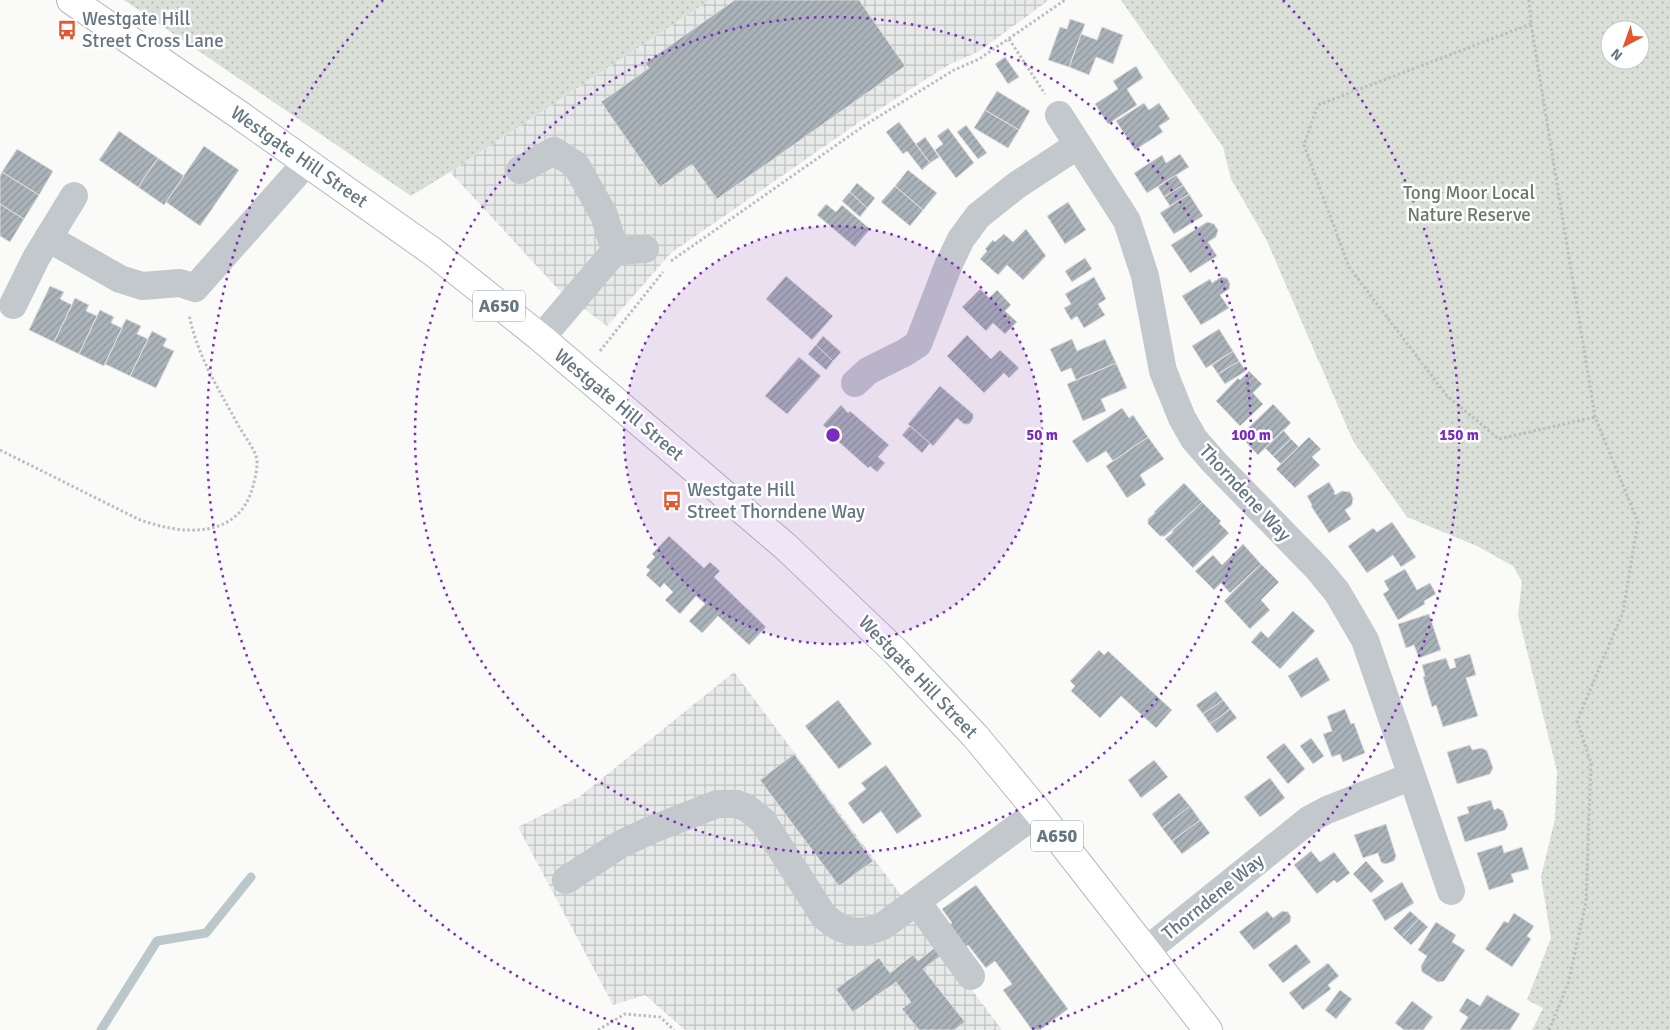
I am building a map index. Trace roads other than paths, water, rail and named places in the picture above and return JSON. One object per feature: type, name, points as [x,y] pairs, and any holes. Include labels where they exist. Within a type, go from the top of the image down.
[{"type":"highway","name":"Westgate Hill Street","points":[[71,0],[238,114],[432,252],[541,338],[786,547],[896,652],[976,737],[1038,812],[1208,1030]]},
{"type":"street","name":"Thorndene Way","points":[[1059,115],[1127,221],[1134,237],[1145,276],[1163,372],[1182,418],[1194,440],[1318,569],[1345,606],[1365,640],[1451,891]]},
{"type":"street","points":[[855,384],[868,371],[918,344],[958,246],[978,216],[1017,185],[1078,145]]},
{"type":"street","points":[[520,170],[554,151],[576,165],[604,215],[615,251]]},
{"type":"street","points":[[48,238],[130,284],[153,286],[180,283],[195,288],[306,162]]},
{"type":"street","points":[[12,305],[36,258],[74,196]]},
{"type":"street","points":[[541,338],[615,251],[645,249]]},
{"type":"street","name":"Thorndene Way","points":[[1147,950],[1310,819],[1327,810],[1412,776]]},
{"type":"street","points":[[566,880],[612,849],[651,830],[716,804],[727,803],[747,808],[763,821],[823,914],[831,922],[851,932],[862,932],[883,926],[1038,812]]},
{"type":"street","points":[[917,902],[971,976]]},
{"type":"waterway","points":[[101,1030],[157,941],[206,933],[251,877]]},
{"type":"place","name":"Westgate Hill Street Cross Lane","points":[[67,30]]},
{"type":"place","name":"Westgate Hill Street Thorndene Way","points":[[672,501]]},
{"type":"park label","name":"Tong Moor Local Nature Reserve","points":[[1469,204]]}]
